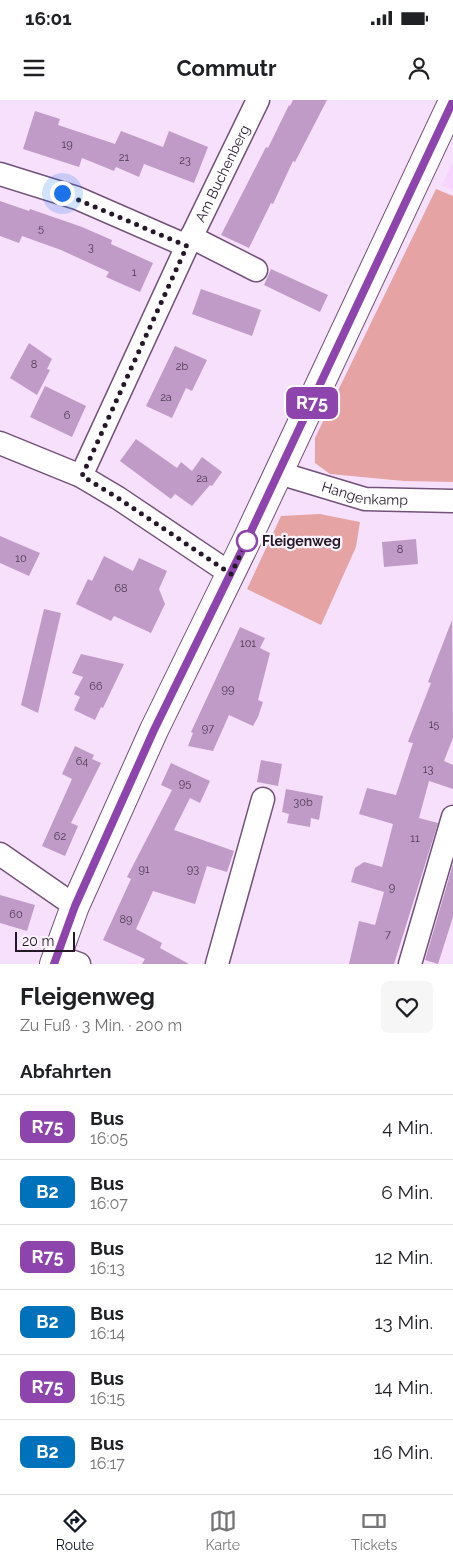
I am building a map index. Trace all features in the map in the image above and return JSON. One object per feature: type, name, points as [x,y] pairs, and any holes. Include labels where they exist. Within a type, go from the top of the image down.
[{"type":"main road","points":[[63,961],[75,906],[154,730],[231,574],[453,101]]},
{"type":"street","name":"Am Buchenberg","points":[[82,476],[189,242],[258,100]]},
{"type":"street","points":[[0,174],[77,198],[256,270]]},
{"type":"street","points":[[0,443],[82,476],[231,574]]},
{"type":"street","name":"Hangenkamp","points":[[279,473],[365,499],[453,501]]},
{"type":"street","points":[[217,964],[263,799]]},
{"type":"street","points":[[410,964],[453,817]]},
{"type":"street","points":[[0,854],[75,906]]},
{"type":"shaded area","points":[[453,162],[453,190],[442,185]]},
{"type":"shaded area","points":[[436,189],[453,196],[453,482],[404,481],[330,474],[315,463],[315,438]]},
{"type":"shaded area","points":[[320,514],[360,522],[356,547],[321,625],[247,589],[281,516]]},
{"type":"building","points":[[293,100],[327,100],[295,162],[293,161],[273,204],[271,203],[249,248],[221,235],[266,147],[268,148]]},
{"type":"building","points":[[35,111],[60,119],[58,125],[115,144],[121,131],[163,147],[169,131],[208,147],[194,183],[144,164],[139,177],[116,167],[114,171],[82,158],[79,167],[23,149]]},
{"type":"building","points":[[0,201],[82,227],[112,240],[111,244],[153,263],[140,292],[106,277],[109,272],[61,250],[22,236],[19,243],[0,236]]},
{"type":"building","points":[[271,269],[328,295],[320,312],[264,285]]},
{"type":"building","points":[[201,289],[261,310],[252,336],[192,314]]},
{"type":"building","points":[[29,343],[52,359],[47,369],[50,370],[37,395],[10,378]]},
{"type":"building","points":[[175,346],[207,360],[192,391],[186,388],[172,418],[146,406]]},
{"type":"building","points":[[45,386],[86,406],[72,437],[30,417]]},
{"type":"building","points":[[136,439],[177,468],[181,462],[192,471],[202,457],[222,472],[212,486],[210,485],[192,506],[175,494],[171,499],[120,461]]},
{"type":"building","points":[[0,536],[40,553],[29,576],[0,563]]},
{"type":"building","points":[[416,539],[418,564],[384,567],[382,542]]},
{"type":"building","points":[[104,556],[133,571],[139,558],[167,571],[159,589],[165,604],[151,633],[114,616],[111,621],[76,604],[88,579],[92,581]]},
{"type":"building","points":[[44,609],[61,613],[38,713],[21,705]]},
{"type":"building","points":[[452,620],[453,738],[444,761],[453,765],[453,789],[429,781],[419,818],[438,823],[394,964],[349,964],[359,921],[375,925],[384,892],[351,882],[355,868],[364,862],[382,867],[393,824],[359,814],[367,788],[396,795],[413,743],[408,742],[431,683],[428,682]]},
{"type":"building","points":[[240,627],[265,638],[260,648],[270,653],[258,700],[263,702],[258,717],[253,726],[229,715],[213,751],[188,746],[193,733],[191,732]]},
{"type":"building","points":[[81,654],[124,664],[103,708],[101,707],[95,720],[74,710],[80,697],[74,694],[83,677],[72,673]]},
{"type":"building","points":[[75,746],[94,755],[92,759],[101,763],[71,823],[78,826],[65,856],[42,846],[72,779],[62,774]]},
{"type":"building","points":[[261,760],[282,764],[278,786],[257,782]]},
{"type":"building","points":[[171,763],[210,781],[200,803],[190,798],[174,830],[234,851],[227,872],[207,866],[195,904],[153,891],[136,929],[162,943],[160,948],[189,964],[142,964],[145,959],[103,940],[131,879],[127,877],[172,790],[161,785]]},
{"type":"building","points":[[286,789],[323,796],[319,820],[311,818],[310,827],[287,823],[289,814],[282,812]]},
{"type":"building","points":[[453,864],[453,917],[438,964],[425,960]]},
{"type":"building","points":[[0,895],[35,905],[27,931],[0,923]]},
{"type":"bus line","name":"R75","points":[[54,964],[75,906],[154,730],[223,591],[453,101]]},
{"type":"place","name":"Fleigenweg","points":[[247,541]]},
{"type":"route","points":[[62,193],[187,246],[82,476],[231,574],[247,541]]}]
